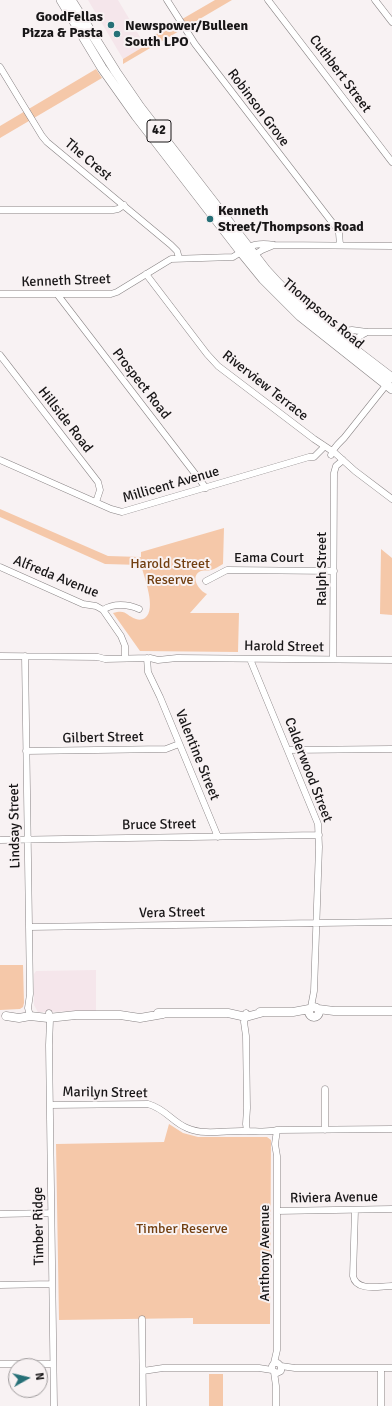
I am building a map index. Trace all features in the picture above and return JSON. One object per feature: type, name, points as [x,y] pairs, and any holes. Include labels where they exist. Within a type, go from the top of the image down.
[{"type":"main road","name":"Thompsons Road","points":[[62,0],[102,68],[132,110],[283,300],[337,346],[389,382]]},
{"type":"main road","name":"Thompsons Road","points":[[72,0],[112,67],[244,250]]},
{"type":"main road","points":[[244,250],[249,256],[254,255]]},
{"type":"main road","name":"Thompsons Road","points":[[254,255],[285,291],[318,321],[348,344],[389,382]]},
{"type":"street","name":"Robinson Grove","points":[[167,0],[195,44],[339,233],[338,245]]},
{"type":"street","name":"Cuthbert Street","points":[[268,0],[392,162]]},
{"type":"street","points":[[375,0],[392,22]]},
{"type":"street","name":"The Crest","points":[[0,66],[45,139],[171,244],[177,251],[178,258]]},
{"type":"street","points":[[0,210],[113,210],[124,205]]},
{"type":"street","name":"Kenneth Street","points":[[0,294],[111,294],[117,292],[169,260],[178,258],[233,257],[260,243],[274,245],[392,246]]},
{"type":"street","points":[[254,255],[274,245]]},
{"type":"street","name":"Riverview Terrace","points":[[146,274],[214,361],[392,499]]},
{"type":"street","name":"Prospect Road","points":[[57,294],[206,488]]},
{"type":"street","points":[[367,332],[348,344],[337,346],[337,336],[341,332],[347,330],[392,332]]},
{"type":"street","name":"Hillside Road","points":[[0,355],[98,482],[100,490],[96,502]]},
{"type":"street","points":[[333,453],[374,399],[389,382]]},
{"type":"street","name":"Millicent Avenue","points":[[0,460],[116,511],[124,512],[308,458],[322,446]]},
{"type":"street","name":"Ralph Street","points":[[333,660],[335,478],[342,461]]},
{"type":"street","name":"Alfreda Avenue","points":[[0,567],[83,604],[96,606],[103,610],[121,636],[125,646],[125,657]]},
{"type":"street","name":"Eama Court","points":[[206,581],[227,570],[334,570]]},
{"type":"street","name":"Alfreda Avenue","points":[[103,610],[108,606],[113,605],[132,606],[139,610]]},
{"type":"street","name":"Harold Street","points":[[0,656],[115,656],[158,660],[177,658],[392,660]]},
{"type":"street","name":"Lindsay Street","points":[[25,656],[30,1013]]},
{"type":"street","name":"Valentine Street","points":[[147,658],[147,670],[160,697],[218,836]]},
{"type":"street","name":"Calderwood Street","points":[[250,659],[317,820],[319,835],[314,1010]]},
{"type":"street","name":"Gilbert Street","points":[[26,751],[166,750],[179,744]]},
{"type":"street","points":[[288,750],[392,749]]},
{"type":"street","name":"Bruce Street","points":[[0,840],[319,835]]},
{"type":"street","name":"Vera Street","points":[[29,927],[392,922]]},
{"type":"street","points":[[246,1016],[254,1011],[293,1012],[314,1010],[392,1012]]},
{"type":"street","points":[[3,1016],[19,1018],[30,1013],[49,1016],[120,1014],[140,1018],[163,1014],[228,1013],[238,1011],[246,1016]]},
{"type":"street","name":"Timber Ridge","points":[[49,1016],[54,1406]]},
{"type":"street","points":[[246,1016],[247,1108],[249,1121],[247,1131]]},
{"type":"street","points":[[324,1089],[325,1130]]},
{"type":"street","name":"Marilyn Street","points":[[50,1104],[148,1104],[162,1110],[176,1122],[188,1129],[194,1130],[262,1132],[277,1130],[392,1128]]},
{"type":"street","name":"Anthony Avenue","points":[[276,1406],[277,1156],[275,1144],[277,1130]]},
{"type":"street","points":[[355,1210],[353,1276],[355,1281],[362,1286],[392,1286]]},
{"type":"street","name":"Riviera Avenue","points":[[277,1211],[392,1210]]},
{"type":"street","points":[[0,1214],[51,1214]]},
{"type":"street","points":[[0,1285],[52,1284]]},
{"type":"street","points":[[142,1319],[143,1406]]},
{"type":"street","points":[[0,1364],[53,1364]]},
{"type":"street","points":[[143,1368],[392,1368]]},
{"type":"street","points":[[381,1368],[381,1406]]},
{"type":"shaded area","points":[[88,0],[118,0],[143,42],[146,40],[149,44],[123,59]]},
{"type":"shaded area","points":[[96,970],[96,1011],[38,1012],[34,1005],[34,974],[36,971]]},
{"type":"green space","points":[[215,0],[232,0],[123,64],[123,59],[148,44],[146,40]]},
{"type":"green space","points":[[96,69],[102,78],[0,138],[0,126]]},
{"type":"green space","name":"Harold Street Reserve","points":[[0,509],[108,556],[141,557],[141,552],[224,528],[223,564],[212,570],[197,573],[196,583],[201,590],[207,594],[190,613],[239,613],[238,652],[140,651],[113,613],[124,612],[139,620],[145,618],[148,614],[150,608],[149,593],[141,565],[105,564],[0,517]]},
{"type":"green space","points":[[381,549],[392,558],[392,615],[380,614]]},
{"type":"green space","points":[[0,965],[23,965],[24,1003],[23,1007],[20,1009],[0,1010]]},
{"type":"green space","name":"Timber Reserve","points":[[169,1124],[183,1133],[198,1137],[267,1137],[271,1140],[270,1324],[193,1324],[193,1318],[59,1320],[56,1144],[164,1142]]},
{"type":"green space","points":[[209,1374],[223,1374],[223,1406],[209,1406]]},
{"type":"place","name":"GoodFellas Pizza & Pasta","points":[[111,25]]},
{"type":"place","name":"Newspower/Bulleen South LPO","points":[[117,34]]},
{"type":"place","name":"Kenneth Street/Thompsons Road","points":[[210,219]]}]
